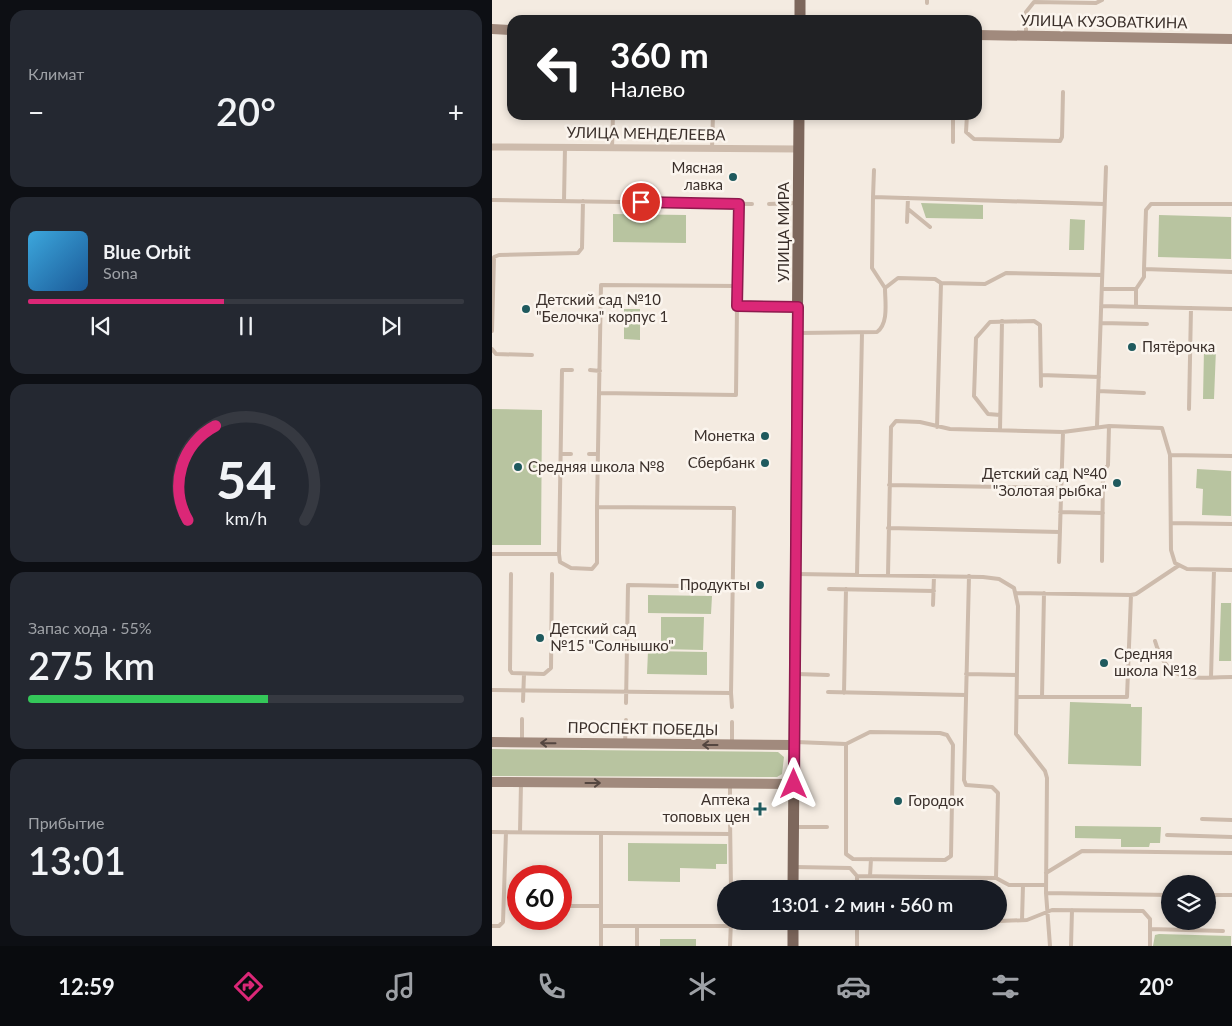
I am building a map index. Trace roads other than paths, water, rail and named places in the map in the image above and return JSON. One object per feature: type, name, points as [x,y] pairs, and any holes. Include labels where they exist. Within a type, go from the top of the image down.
[{"type":"main road","points":[[800,0],[800,15]]},
{"type":"main road","points":[[492,30],[507,30]]},
{"type":"main road","name":"УЛИЦА КУЗОВАТКИНА","points":[[982,35],[1232,39]]},
{"type":"main road","name":"УЛИЦА МИРА","points":[[793,880],[799,120]]},
{"type":"main road","name":"ПРОСПЕКТ ПОБЕДЫ","points":[[492,742],[794,744]]},
{"type":"main road","points":[[492,782],[794,784]]},
{"type":"main road","points":[[793,930],[793,946]]},
{"type":"street","name":"УЛИЦА МЕНДЕЛЕЕВА","points":[[492,147],[799,149]]},
{"type":"lane","points":[[1026,36],[1026,12],[1034,1],[1096,3],[1102,0]]},
{"type":"lane","points":[[967,120],[966,132],[974,139],[1060,141],[1062,137],[1063,92]]},
{"type":"lane","points":[[612,148],[613,120]]},
{"type":"lane","points":[[712,149],[713,120]]},
{"type":"lane","points":[[953,120],[953,142]]},
{"type":"lane","points":[[564,201],[565,147]]},
{"type":"lane","points":[[1097,426],[1106,167]]},
{"type":"lane","points":[[798,333],[862,333],[878,332],[883,328],[885,288],[872,268],[874,170]]},
{"type":"lane","points":[[873,197],[1104,204]]},
{"type":"lane","points":[[907,222],[908,198]]},
{"type":"lane","points":[[492,200],[752,204]]},
{"type":"lane","points":[[492,331],[494,257],[500,254],[578,253],[582,248],[583,202]]},
{"type":"lane","points":[[769,204],[799,203]]},
{"type":"lane","points":[[600,393],[736,395],[739,204]]},
{"type":"lane","points":[[1136,306],[1136,290],[1144,277],[1146,210],[1151,204],[1232,204]]},
{"type":"lane","points":[[908,210],[930,227]]},
{"type":"lane","points":[[1144,269],[1232,272]]},
{"type":"lane","points":[[885,288],[898,278],[935,279],[941,283],[985,284],[1006,273],[1102,275]]},
{"type":"lane","points":[[938,427],[941,283]]},
{"type":"lane","points":[[572,370],[562,370],[559,554],[560,562],[571,568],[592,569],[597,563],[601,285],[738,286]]},
{"type":"lane","points":[[1102,289],[1136,290]]},
{"type":"lane","points":[[737,306],[798,307]]},
{"type":"lane","points":[[1101,306],[1232,309]]},
{"type":"lane","points":[[1189,409],[1191,308]]},
{"type":"lane","points":[[1000,430],[1002,321]]},
{"type":"lane","points":[[1000,415],[988,414],[974,396],[976,338],[990,322],[1034,321],[1040,325],[1041,386]]},
{"type":"lane","points":[[1101,323],[1148,324]]},
{"type":"lane","points":[[857,575],[862,333]]},
{"type":"lane","points":[[492,349],[494,354],[532,355]]},
{"type":"lane","points":[[590,370],[600,370]]},
{"type":"lane","points":[[1041,375],[1099,377]]},
{"type":"lane","points":[[1098,392],[1144,393]]},
{"type":"lane","points":[[888,575],[890,427],[892,422],[914,421],[938,427],[1063,432],[1097,426],[1162,428],[1170,455],[1171,550],[1172,557],[1178,566]]},
{"type":"lane","points":[[1102,561],[1103,472],[1108,465],[1109,426]]},
{"type":"lane","points":[[1059,562],[1063,432]]},
{"type":"lane","points":[[561,454],[571,454]]},
{"type":"lane","points":[[588,454],[598,454]]},
{"type":"lane","points":[[1170,455],[1232,456]]},
{"type":"lane","points":[[889,485],[1061,488]]},
{"type":"lane","points":[[598,507],[734,508],[732,707]]},
{"type":"lane","points":[[1060,512],[1103,512]]},
{"type":"lane","points":[[1171,523],[1232,524]]},
{"type":"lane","points":[[888,528],[1060,532]]},
{"type":"lane","points":[[492,554],[559,554]]},
{"type":"lane","points":[[1016,592],[1131,595],[1136,594],[1178,566],[1232,570]]},
{"type":"lane","points":[[1211,677],[1214,570]]},
{"type":"lane","points":[[511,574],[510,670],[512,673],[524,674],[544,674],[551,668],[552,574]]},
{"type":"lane","points":[[796,574],[969,576],[999,579],[1009,583],[1016,592],[1018,606],[1018,739],[1045,771],[1048,778],[1046,893],[1050,946]]},
{"type":"lane","points":[[933,604],[934,576]]},
{"type":"lane","points":[[969,576],[964,780],[966,785],[971,787],[992,787],[998,794],[996,878]]},
{"type":"lane","points":[[626,703],[628,585],[732,587]]},
{"type":"lane","points":[[828,589],[934,591]]},
{"type":"lane","points":[[844,693],[846,589]]},
{"type":"lane","points":[[1042,697],[1044,593]]},
{"type":"lane","points":[[1017,697],[1127,697],[1131,595]]},
{"type":"lane","points":[[1155,641],[1160,659],[1172,672],[1184,676],[1232,677]]},
{"type":"lane","points":[[523,701],[524,674]]},
{"type":"lane","points":[[795,674],[828,675]]},
{"type":"lane","points":[[966,674],[1017,675]]},
{"type":"lane","points":[[492,690],[731,694]]},
{"type":"lane","points":[[828,692],[966,695]]},
{"type":"lane","points":[[522,719],[522,742]]},
{"type":"lane","points":[[626,720],[626,744]]},
{"type":"lane","points":[[732,722],[732,745]]},
{"type":"lane","points":[[794,744],[846,744],[870,732],[940,733],[947,735],[953,746],[951,856],[945,860],[853,859],[846,854],[844,850],[846,744]]},
{"type":"lane","points":[[520,832],[521,782]]},
{"type":"lane","points":[[730,784],[730,805]]},
{"type":"lane","points":[[730,818],[730,834],[732,838],[731,880]]},
{"type":"lane","points":[[1202,820],[1232,820]]},
{"type":"lane","points":[[794,827],[827,827]]},
{"type":"lane","points":[[492,832],[730,834]]},
{"type":"lane","points":[[492,926],[499,926],[503,922],[506,832]]},
{"type":"lane","points":[[601,833],[601,946]]},
{"type":"lane","points":[[1167,835],[1232,837]]},
{"type":"lane","points":[[1046,874],[1082,851],[1232,853]]},
{"type":"lane","points":[[870,859],[870,876]]},
{"type":"lane","points":[[793,866],[850,868],[858,876],[996,878],[1006,884],[1046,885]]},
{"type":"lane","points":[[858,876],[858,880]]},
{"type":"lane","points":[[1022,920],[1023,885]]},
{"type":"lane","points":[[1046,893],[1161,894]]},
{"type":"lane","points":[[1216,895],[1232,895]]},
{"type":"lane","points":[[572,906],[601,906]]},
{"type":"lane","points":[[1071,946],[1072,910]]},
{"type":"lane","points":[[1007,921],[1022,920],[1047,911],[1143,911],[1149,915],[1150,946]]},
{"type":"lane","points":[[601,926],[717,924]]},
{"type":"lane","points":[[637,926],[637,946]]},
{"type":"lane","points":[[1150,929],[1223,931]]},
{"type":"lane","points":[[730,946],[731,930]]},
{"type":"lane","points":[[857,930],[857,946]]},
{"type":"place","name":"Мясная лавка","points":[[733,177]]},
{"type":"place","name":"Детский сад №10 \"Белочка\" корпус 1","points":[[526,309]]},
{"type":"place","name":"Пятёрочка","points":[[1132,347]]},
{"type":"place","name":"Монетка","points":[[765,436]]},
{"type":"place","name":"Сбербанк","points":[[765,463]]},
{"type":"place","name":"Средняя школа №8","points":[[518,467]]},
{"type":"place","name":"Детский сад №40 \"Золотая рыбка\"","points":[[1117,483]]},
{"type":"place","name":"Продукты","points":[[760,585]]},
{"type":"place","name":"Детский сад №15 \"Солнышко\"","points":[[540,638]]},
{"type":"place","name":"Средняя школа №18","points":[[1104,663]]},
{"type":"place","name":"Городок","points":[[898,801]]},
{"type":"place","name":"Аптека топовых цен","points":[[760,809]]}]
